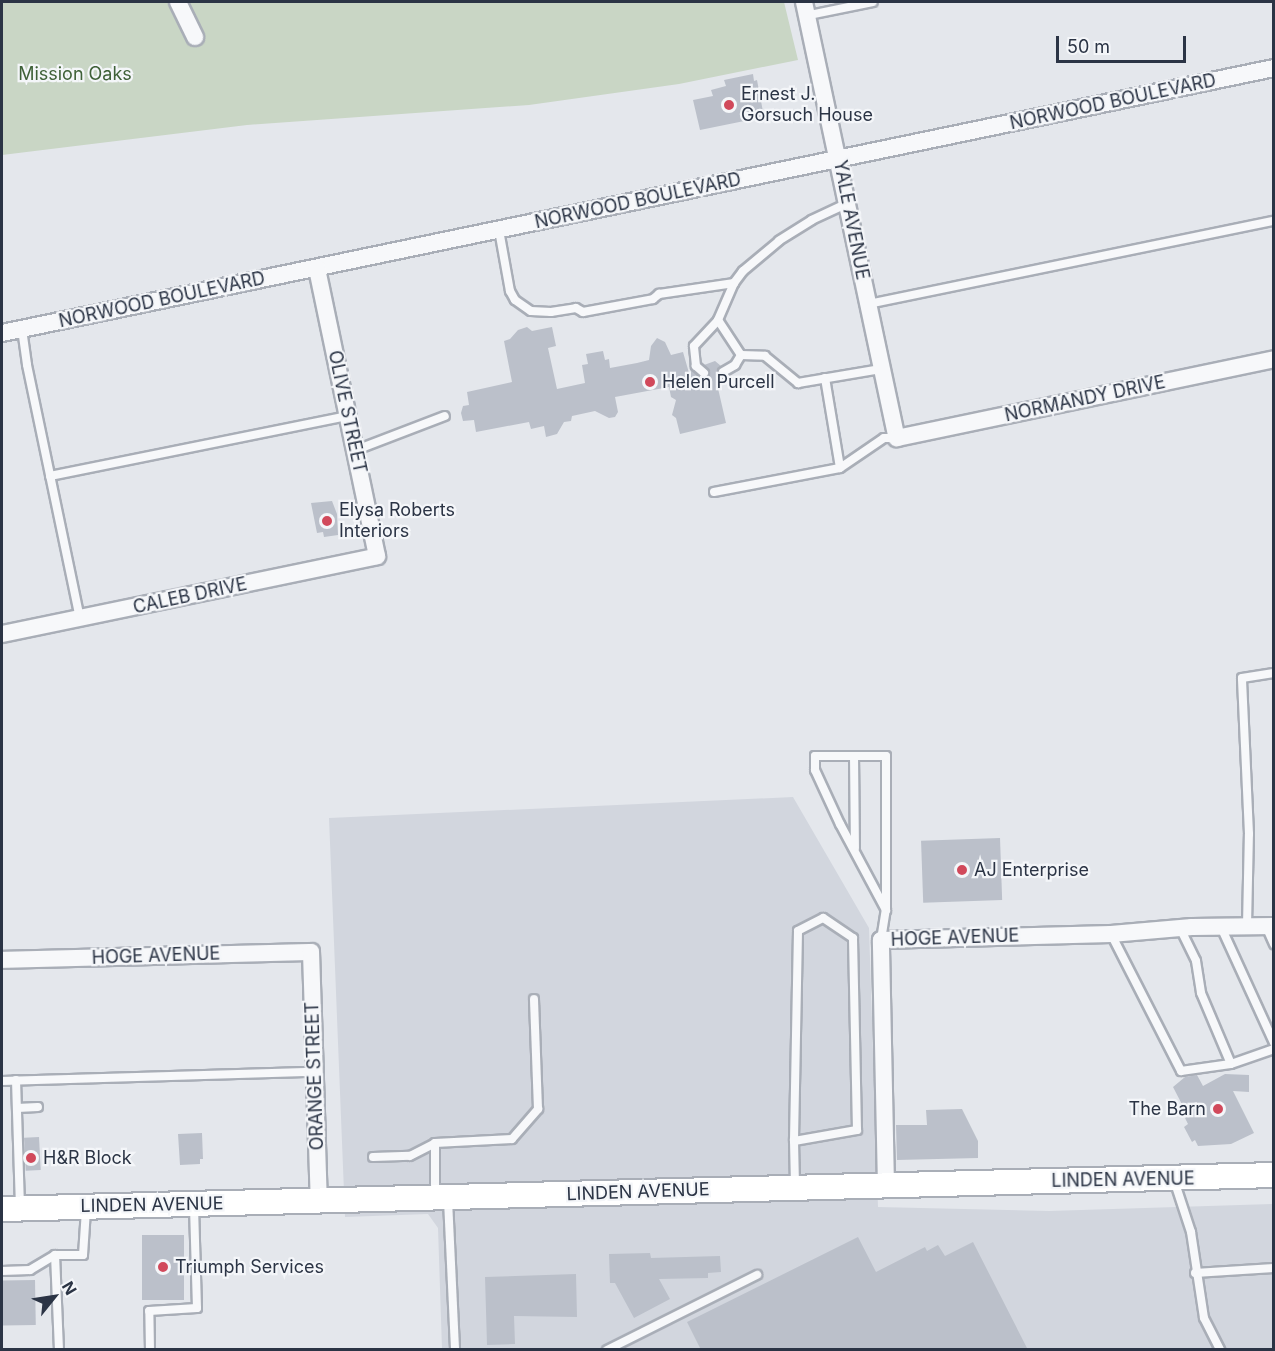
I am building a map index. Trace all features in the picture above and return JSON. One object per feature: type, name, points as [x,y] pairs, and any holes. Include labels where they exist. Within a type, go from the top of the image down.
[{"type":"street","points":[[178,2],[195,37]]},
{"type":"street","name":"YALE AVENUE","points":[[806,8],[897,438]]},
{"type":"street","name":"NORWOOD BOULEVARD","points":[[2,333],[1274,68]]},
{"type":"street","name":"OLIVE STREET","points":[[317,268],[377,556]]},
{"type":"street","name":"NORMANDY DRIVE","points":[[897,438],[1274,359]]},
{"type":"street","name":"CALEB DRIVE","points":[[2,634],[377,556]]},
{"type":"street","name":"HOGE AVENUE","points":[[886,1186],[881,940],[1111,934],[1270,926]]},
{"type":"street","name":"HOGE AVENUE","points":[[2,960],[311,951]]},
{"type":"street","name":"ORANGE STREET","points":[[311,951],[319,1201]]},
{"type":"street","name":"LINDEN AVENUE","points":[[11,1208],[1274,1175]]},
{"type":"lane","points":[[806,8],[873,2]]},
{"type":"lane","points":[[704,373],[696,366],[694,346],[718,320],[734,283],[743,271],[779,241],[848,203]]},
{"type":"lane","points":[[867,304],[1274,221]]},
{"type":"lane","points":[[499,230],[510,291],[515,300],[531,311],[551,312],[576,308],[583,312],[653,299],[659,294],[734,283]]},
{"type":"lane","points":[[718,320],[741,355]]},
{"type":"lane","points":[[22,329],[80,619]]},
{"type":"lane","points":[[723,372],[735,365],[741,355]]},
{"type":"lane","points":[[741,355],[765,356],[798,383],[882,369]]},
{"type":"lane","points":[[825,378],[840,468]]},
{"type":"lane","points":[[50,476],[348,416]]},
{"type":"lane","points":[[356,450],[445,416]]},
{"type":"lane","points":[[714,492],[840,468],[884,438],[897,438]]},
{"type":"lane","points":[[1247,926],[1249,834],[1242,678],[1274,673]]},
{"type":"lane","points":[[881,940],[886,910],[886,756],[815,756],[816,770],[840,824],[886,910]]},
{"type":"lane","points":[[854,756],[855,850]]},
{"type":"lane","points":[[794,1141],[857,1130],[853,938],[823,918],[798,931],[794,1141],[796,1188]]},
{"type":"lane","points":[[1270,926],[1274,944]]},
{"type":"lane","points":[[1221,927],[1274,1043]]},
{"type":"lane","points":[[1181,930],[1196,961],[1202,993],[1231,1064]]},
{"type":"lane","points":[[1111,934],[1181,1071],[1231,1064],[1274,1049]]},
{"type":"lane","points":[[373,1157],[410,1156],[435,1143],[512,1139],[538,1110],[534,999]]},
{"type":"lane","points":[[2,1081],[314,1072]]},
{"type":"lane","points":[[11,1208],[17,1108],[16,1080]]},
{"type":"lane","points":[[17,1108],[38,1107]]},
{"type":"lane","points":[[435,1143],[455,1350]]},
{"type":"lane","points":[[1174,1179],[1191,1232],[1195,1273],[1204,1318],[1220,1350]]},
{"type":"lane","points":[[150,1350],[148,1311],[197,1308],[194,1204]]},
{"type":"lane","points":[[2,1271],[30,1270],[56,1255],[83,1255],[86,1206]]},
{"type":"lane","points":[[56,1255],[59,1350]]},
{"type":"lane","points":[[1195,1273],[1274,1268]]},
{"type":"lane","points":[[607,1350],[757,1275]]},
{"type":"shaded area","points":[[793,797],[869,928],[878,1207],[1049,1211],[1273,1204],[1273,1349],[442,1349],[438,1228],[428,1214],[345,1217],[329,818]]},
{"type":"green space","name":"Mission Oaks","points":[[2,2],[784,2],[798,60],[679,84],[529,105],[247,125],[2,155]]},
{"type":"building","name":"Ernest J. Gorsuch House","points":[[753,74],[754,81],[757,80],[764,117],[700,130],[693,100],[713,96],[711,90],[726,86],[724,80]]},
{"type":"building","name":"Helen Purcell","points":[[527,327],[532,331],[552,327],[556,346],[548,348],[557,389],[585,383],[582,365],[588,364],[586,354],[603,351],[605,360],[609,359],[610,368],[637,363],[649,360],[651,346],[657,338],[665,342],[671,355],[683,352],[689,373],[692,371],[702,379],[707,379],[710,374],[704,365],[715,361],[721,366],[717,375],[725,378],[726,382],[717,384],[726,423],[680,434],[676,418],[672,415],[676,400],[671,397],[669,387],[615,397],[618,412],[615,417],[609,418],[595,411],[572,416],[571,421],[564,422],[557,434],[546,437],[544,426],[531,429],[529,422],[476,432],[474,420],[463,421],[461,413],[463,406],[469,405],[467,392],[512,382],[504,341],[510,339],[518,330]]},
{"type":"building","points":[[332,501],[337,514],[338,535],[324,537],[323,532],[317,533],[311,503]]},
{"type":"building","name":"AJ Enterprise","points":[[1000,838],[1002,900],[923,903],[921,841]]},
{"type":"building","name":"The Barn","points":[[1225,1074],[1249,1075],[1249,1092],[1233,1091],[1254,1133],[1231,1144],[1198,1146],[1195,1140],[1192,1142],[1184,1127],[1188,1124],[1185,1118],[1188,1116],[1173,1087],[1185,1077],[1197,1075],[1203,1086]]},
{"type":"building","points":[[962,1109],[978,1141],[978,1158],[897,1160],[896,1125],[927,1125],[926,1110]]},
{"type":"building","points":[[202,1133],[203,1159],[200,1159],[200,1164],[180,1165],[178,1134]]},
{"type":"building","name":"H&R Block","points":[[39,1137],[41,1170],[26,1171],[24,1138]]},
{"type":"building","name":"Triumph Services","points":[[142,1235],[184,1235],[184,1300],[142,1300]]},
{"type":"building","points":[[858,1237],[876,1272],[925,1247],[927,1251],[938,1245],[945,1256],[973,1242],[1028,1350],[701,1350],[687,1322]]},
{"type":"building","points":[[650,1253],[651,1258],[720,1256],[721,1272],[708,1273],[708,1278],[659,1279],[670,1299],[634,1318],[615,1283],[610,1283],[609,1254]]},
{"type":"building","points":[[576,1274],[577,1317],[514,1316],[515,1344],[487,1345],[485,1277]]},
{"type":"building","points":[[35,1280],[36,1325],[3,1326],[2,1281]]},
{"type":"place","name":"Ernest J. Gorsuch House","points":[[729,105]]},
{"type":"place","name":"Helen Purcell","points":[[650,382]]},
{"type":"place","name":"Elysa Roberts Interiors","points":[[327,521]]},
{"type":"place","name":"AJ Enterprise","points":[[962,870]]},
{"type":"place","name":"The Barn","points":[[1218,1109]]},
{"type":"place","name":"H&R Block","points":[[31,1158]]},
{"type":"place","name":"Triumph Services","points":[[163,1267]]}]
